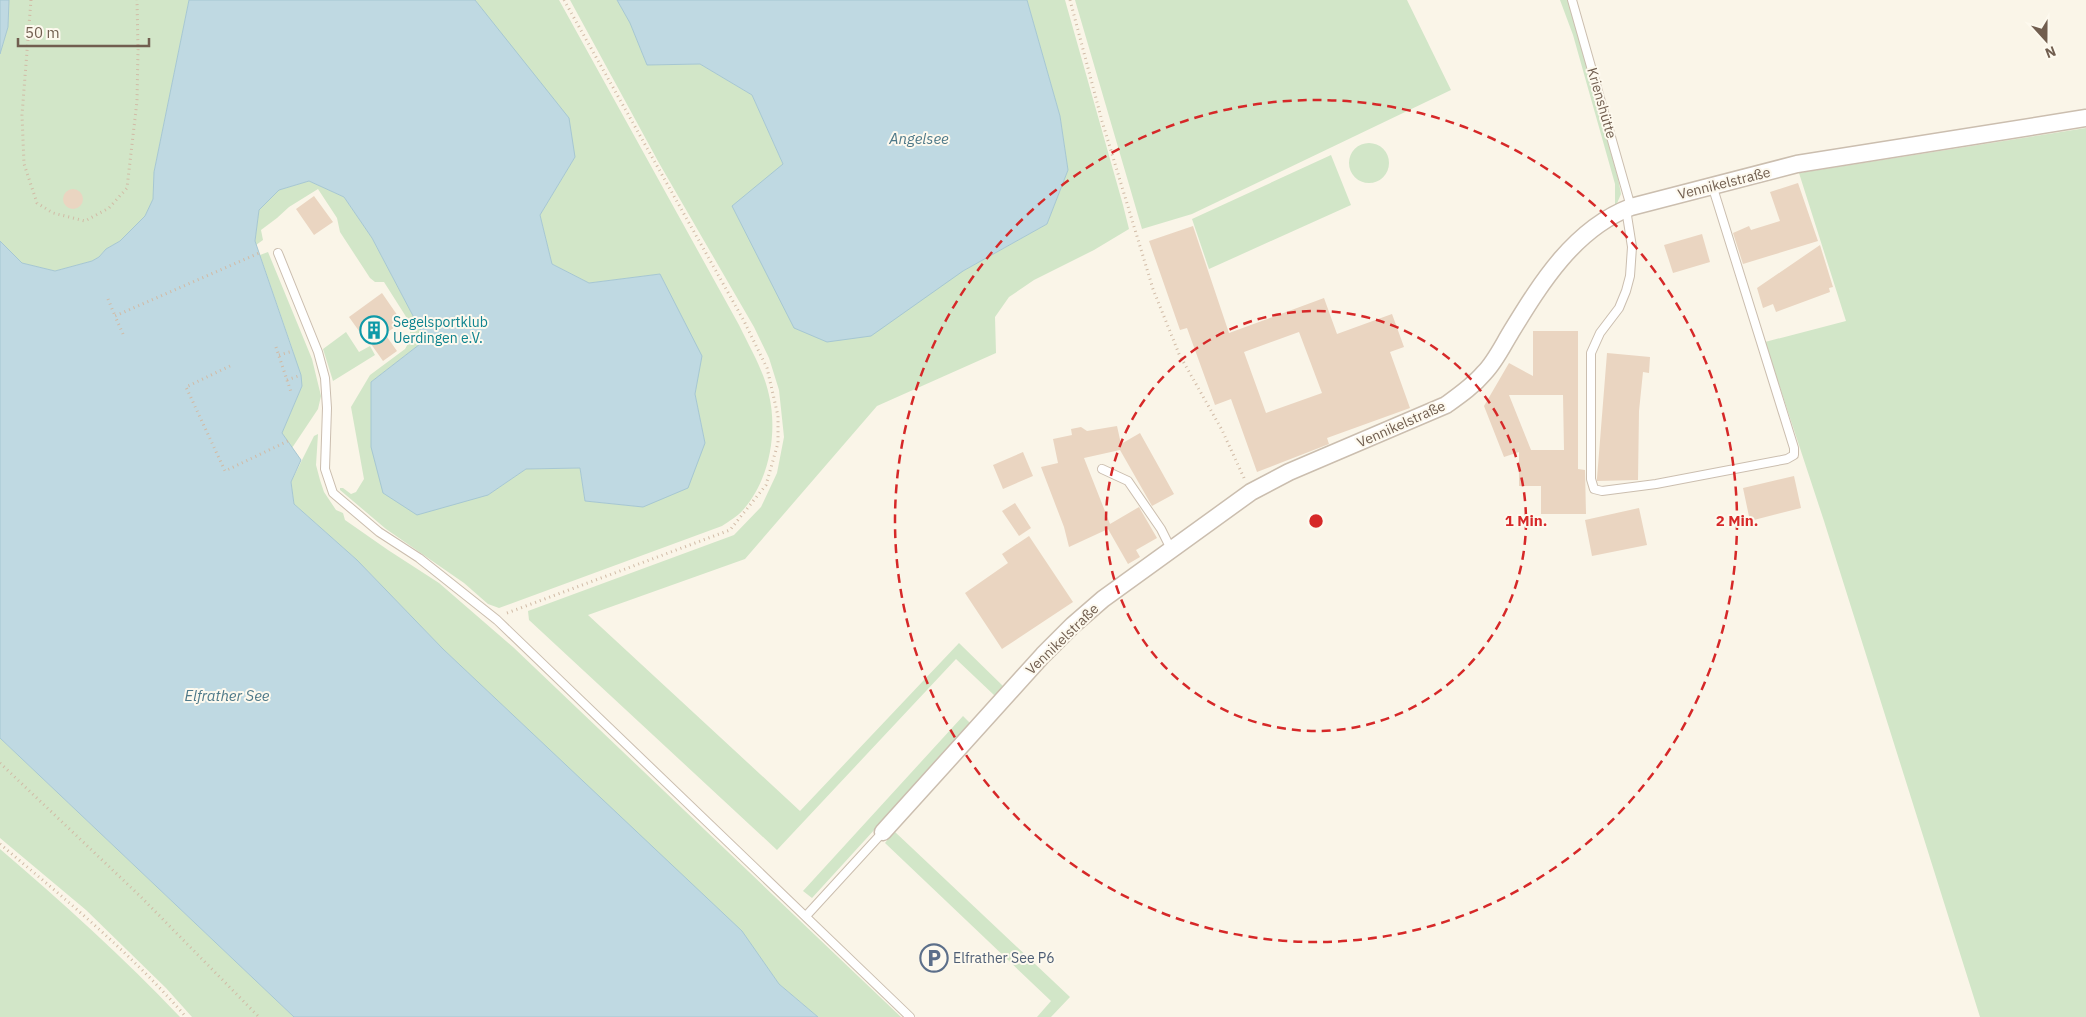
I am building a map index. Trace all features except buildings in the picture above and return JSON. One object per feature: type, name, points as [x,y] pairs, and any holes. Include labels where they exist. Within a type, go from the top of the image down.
[{"type":"street","name":"Vennikelstraße","points":[[883,832],[1043,655],[1073,625],[1104,599],[1251,492],[1289,472],[1446,405],[1469,389],[1486,372],[1554,267],[1589,233],[1628,208],[1797,164],[2086,118]]},
{"type":"lane","name":"Krienshütte","points":[[1572,0],[1628,208],[1632,247],[1630,276],[1626,291],[1619,308],[1600,333],[1591,353],[1591,480],[1594,489],[1602,491],[1656,484],[1787,459],[1794,454],[1794,448],[1712,185]]},
{"type":"lane","points":[[278,253],[318,352],[325,378],[327,408],[325,469],[334,493],[379,532],[419,558],[497,620],[910,1017]]},
{"type":"lane","points":[[1102,469],[1128,481],[1161,529],[1172,549]]},
{"type":"lane","points":[[806,916],[883,832]]},
{"type":"path","points":[[31,0],[22,115],[24,164],[37,203],[44,210],[85,222],[109,208],[126,188],[137,101],[137,0]]},
{"type":"path","points":[[497,620],[503,614],[730,530],[766,486],[778,443],[778,416],[768,368],[744,321],[564,0]]},
{"type":"path","points":[[1070,0],[1117,174],[1153,289],[1179,354],[1222,430],[1251,492]]},
{"type":"path","points":[[115,316],[259,253]]},
{"type":"path","points":[[108,299],[123,334]]},
{"type":"path","points":[[276,347],[291,392]]},
{"type":"path","points":[[279,355],[293,350]]},
{"type":"path","points":[[230,366],[186,386],[225,472],[288,441]]},
{"type":"path","points":[[287,380],[301,376]]},
{"type":"path","points":[[0,763],[140,896],[259,1017]]},
{"type":"path","points":[[0,844],[83,914],[166,993],[186,1017]]},
{"type":"green space","points":[[9,0],[189,0],[154,172],[153,199],[145,216],[120,241],[106,249],[99,257],[92,261],[55,271],[22,263],[0,241],[0,54],[8,27]]},
{"type":"green space","points":[[475,0],[559,0],[739,325],[764,377],[772,410],[772,440],[765,471],[752,498],[743,510],[730,521],[722,526],[499,608],[488,604],[464,583],[386,529],[340,490],[340,488],[343,488],[351,494],[356,492],[364,479],[351,407],[370,375],[405,349],[410,340],[410,323],[384,282],[375,282],[370,278],[340,232],[337,218],[318,189],[289,207],[261,230],[263,240],[256,245],[255,241],[259,210],[279,190],[309,181],[344,197],[372,238],[421,331],[420,344],[371,382],[488,495],[526,469],[580,468],[585,501],[643,507],[705,443],[695,394],[701,356],[660,274],[589,283],[552,264],[540,215],[575,157],[488,17]]},
{"type":"green space","points":[[570,0],[617,0],[630,22],[647,65],[700,64],[752,95],[783,164],[963,271],[1047,224],[1068,170],[1060,116],[1027,0],[1065,0],[1129,229],[1094,250],[1034,280],[1009,297],[995,317],[996,353],[877,406],[745,559],[588,615],[800,811],[959,643],[1004,687],[995,696],[956,659],[777,850],[529,620],[528,611],[734,535],[761,507],[777,473],[784,437],[779,390],[769,358],[754,327],[659,163]]},
{"type":"green space","points":[[1075,0],[1407,0],[1451,90],[1192,214],[1142,229]]},
{"type":"green space","points":[[1560,0],[1568,0],[1618,178],[1621,194],[1615,208],[1615,184],[1573,35]]},
{"type":"green space","points":[[2086,128],[2086,1017],[1980,1017],[1824,521],[1765,342],[1846,321],[1799,173]]},
{"type":"green space","points":[[1373,143],[1380,146],[1386,152],[1389,163],[1388,171],[1380,180],[1373,183],[1365,183],[1358,180],[1350,171],[1349,159],[1352,152],[1361,144]]},
{"type":"green space","points":[[1331,155],[1351,205],[1209,269],[1192,219]]},
{"type":"green space","points":[[268,252],[312,359],[321,396],[318,409],[292,448],[282,433],[302,386],[293,351],[260,255]]},
{"type":"green space","points":[[346,332],[359,352],[370,346],[375,355],[333,381],[323,349]]},
{"type":"green space","points":[[318,434],[316,465],[320,480],[324,492],[336,510],[343,513],[345,520],[439,583],[513,647],[901,1017],[818,1017],[779,984],[741,931],[443,649],[357,560],[294,504],[291,482],[314,436]]},
{"type":"green space","points":[[963,716],[971,724],[812,898],[803,891]]},
{"type":"green space","points":[[0,738],[294,1017],[192,1017],[166,988],[86,910],[0,838]]},
{"type":"green space","points":[[894,831],[1070,997],[1051,1017],[1037,1017],[1051,1001],[885,843]]},
{"type":"green space","points":[[0,849],[137,973],[180,1017],[0,1017]]},
{"type":"water","points":[[0,0],[9,0],[8,27],[0,54]]},
{"type":"water","name":"Elfrather See","points":[[189,0],[475,0],[569,118],[575,157],[540,215],[552,264],[589,283],[660,274],[702,356],[695,394],[705,443],[688,488],[643,507],[585,501],[580,468],[526,469],[488,495],[417,515],[383,493],[371,447],[371,382],[420,344],[421,331],[372,238],[344,197],[309,181],[279,190],[259,210],[255,241],[301,375],[302,386],[282,433],[301,460],[291,482],[294,504],[357,560],[443,649],[742,931],[779,984],[818,1017],[294,1017],[0,738],[0,241],[22,263],[55,271],[92,261],[99,257],[106,249],[120,241],[145,216],[153,199],[154,172]]},
{"type":"water","name":"Angelsee","points":[[617,0],[1027,0],[1060,116],[1068,170],[1047,224],[963,271],[871,336],[827,342],[794,328],[732,206],[783,164],[752,95],[700,64],[647,65],[630,23]]},
{"type":"place","name":"Segelsportklub Uerdingen e.V.","points":[[374,330]]},
{"type":"place","name":"Elfrather See P6","points":[[934,958]]}]
